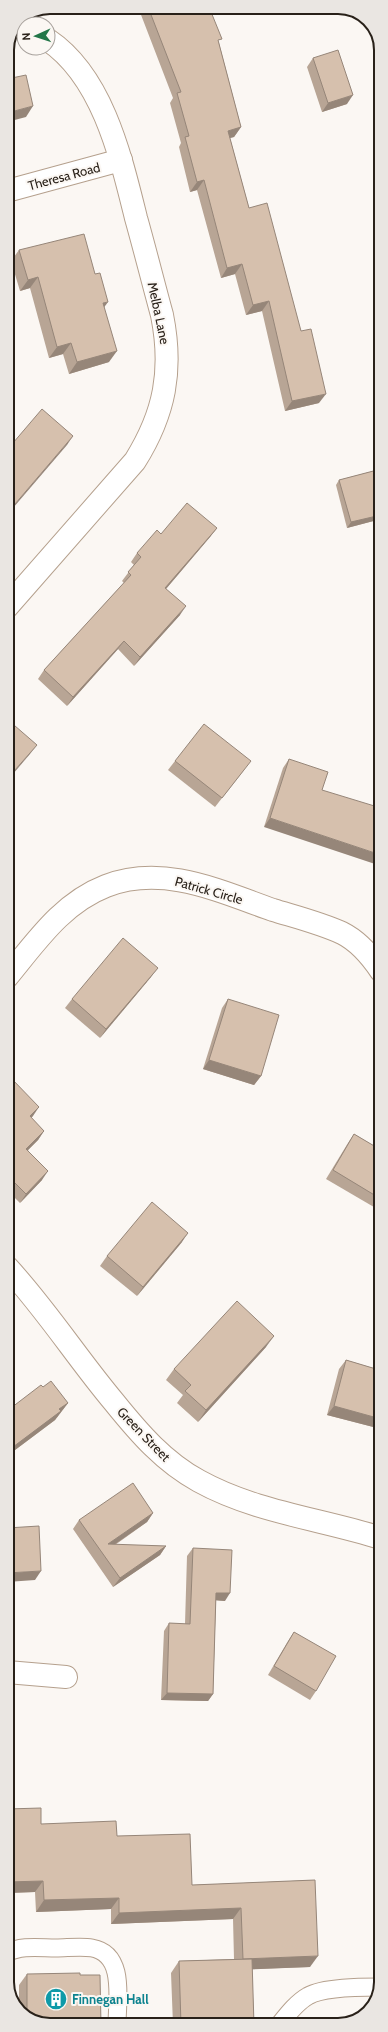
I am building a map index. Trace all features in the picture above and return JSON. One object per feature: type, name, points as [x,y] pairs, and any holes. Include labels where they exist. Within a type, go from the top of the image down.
[{"type":"street","name":"Melba Lane","points":[[14,599],[136,461],[148,439],[160,409],[167,372],[166,334],[121,160],[110,129],[88,84],[72,60],[56,47]]},
{"type":"street","name":"Theresa Road","points":[[14,189],[121,160]]},
{"type":"street","name":"Patrick Circle","points":[[14,969],[59,916],[73,904],[89,894],[112,884],[137,879],[162,877],[199,884],[342,934],[366,952],[374,962]]},
{"type":"street","name":"Green Street","points":[[14,1276],[138,1432],[173,1465],[200,1482],[230,1495],[264,1506],[374,1536]]},
{"type":"street","points":[[14,1673],[66,1677]]},
{"type":"lane","points":[[14,1951],[22,1949],[87,1947],[103,1952],[111,1960],[116,1970],[117,2018]]},
{"type":"lane","points":[[285,2018],[308,1995],[344,1987],[373,1987]]},
{"type":"building","points":[[151,14],[212,14],[222,39],[218,40],[241,127],[228,131],[249,208],[267,203],[301,331],[311,329],[326,394],[292,401],[269,301],[253,305],[242,264],[227,268],[204,180],[197,182],[185,137],[189,136],[177,93],[181,92]]},
{"type":"building","points":[[338,50],[353,95],[328,103],[313,58]]},
{"type":"building","points":[[26,75],[33,106],[14,111],[14,78]]},
{"type":"building","points":[[84,234],[95,274],[100,273],[108,302],[103,303],[117,351],[77,362],[71,343],[57,347],[38,277],[28,280],[19,250]]},
{"type":"building","points":[[42,409],[73,436],[14,505],[14,442]]},
{"type":"building","points":[[374,471],[374,517],[351,522],[339,480]]},
{"type":"building","points":[[187,503],[217,528],[165,588],[186,606],[140,657],[124,641],[73,697],[44,670],[131,575],[128,572],[141,557],[137,553],[157,530],[161,534]]},
{"type":"building","points":[[204,724],[251,761],[222,798],[175,761]]},
{"type":"building","points":[[14,725],[37,745],[14,771]]},
{"type":"building","points":[[289,759],[328,772],[322,790],[374,806],[374,853],[270,818]]},
{"type":"building","points":[[123,938],[158,968],[106,1029],[72,999]]},
{"type":"building","points":[[228,999],[279,1015],[261,1076],[209,1060]]},
{"type":"building","points":[[14,1081],[39,1107],[30,1116],[44,1131],[26,1149],[48,1171],[26,1194],[14,1182]]},
{"type":"building","points":[[354,1134],[374,1146],[374,1195],[333,1170]]},
{"type":"building","points":[[152,1202],[188,1233],[143,1287],[107,1256]]},
{"type":"building","points":[[237,1301],[274,1336],[206,1410],[185,1391],[191,1385],[174,1369]]},
{"type":"building","points":[[346,1360],[374,1368],[374,1417],[334,1406]]},
{"type":"building","points":[[51,1381],[68,1403],[59,1409],[61,1411],[14,1446],[14,1406],[41,1385],[43,1387]]},
{"type":"building","points":[[133,1483],[153,1513],[108,1544],[166,1546],[120,1578],[79,1520]]},
{"type":"building","points":[[39,1526],[41,1571],[14,1573],[14,1528]]},
{"type":"building","points":[[193,1548],[232,1550],[230,1593],[216,1593],[213,1694],[167,1693],[169,1623],[190,1624]]},
{"type":"building","points":[[294,1632],[336,1656],[316,1691],[274,1666]]},
{"type":"building","points":[[41,1808],[41,1824],[116,1821],[117,1836],[190,1834],[192,1885],[315,1880],[318,1956],[243,1959],[241,1908],[119,1913],[119,1898],[44,1900],[43,1881],[14,1882],[14,1809]]},
{"type":"building","points":[[252,1959],[254,2018],[181,2018],[179,1961]]},
{"type":"building","name":"Finnegan Hall","points":[[80,1973],[80,1975],[100,1975],[101,2018],[48,2018],[32,2013],[27,2010],[27,1974]]},
{"type":"place","name":"Finnegan Hall","points":[[56,1999]]}]
